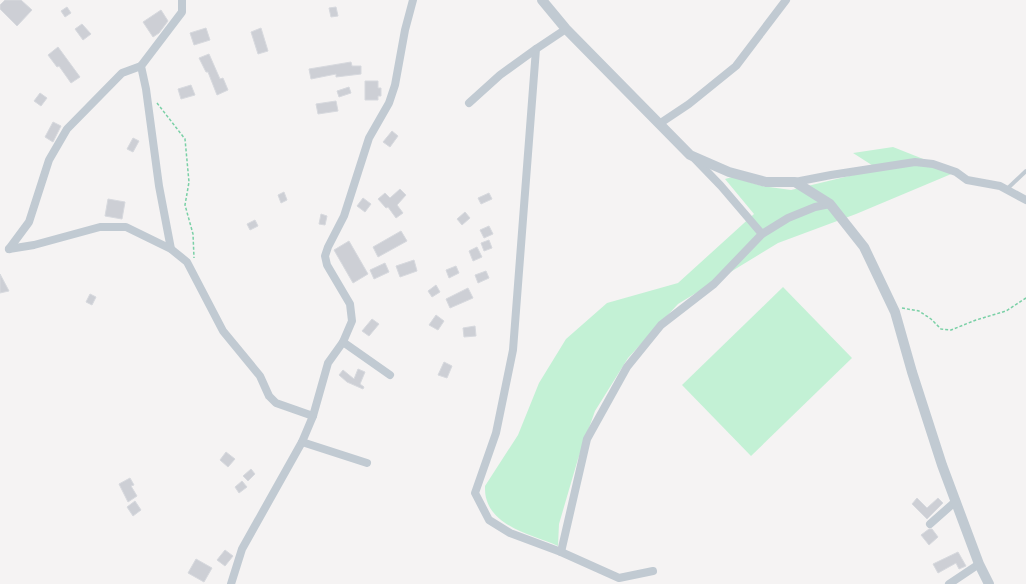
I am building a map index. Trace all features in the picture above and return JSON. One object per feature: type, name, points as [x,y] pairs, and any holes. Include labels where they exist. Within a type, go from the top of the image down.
[{"type":"street","points":[[182,0],[182,12],[141,66],[122,73],[67,129],[49,160],[29,222],[9,249],[34,245],[100,227],[126,227],[171,249],[187,262],[223,331],[260,376],[269,396],[276,403],[313,416]]},
{"type":"street","points":[[231,584],[242,549],[302,442],[313,416],[328,363],[343,342],[352,321],[350,304],[327,265],[325,256],[344,216],[369,138],[389,102],[395,85],[405,30],[413,0]]},
{"type":"street","points":[[659,124],[689,104],[736,66],[786,0]]},
{"type":"street","points":[[545,2],[566,29],[722,186],[762,234]]},
{"type":"street","points":[[469,103],[500,75],[566,29]]},
{"type":"street","points":[[536,49],[513,350],[496,433],[475,492],[488,520],[510,534],[561,552],[619,578],[652,571]]},
{"type":"street","points":[[141,66],[146,89],[159,186],[171,249]]},
{"type":"street","points":[[690,155],[729,172],[766,182],[795,182],[915,162],[933,164],[956,172],[967,180],[1007,189],[1026,200]]},
{"type":"street","points":[[795,182],[830,204],[864,247],[895,312],[912,372],[956,501],[979,564],[989,584]]},
{"type":"street","points":[[561,552],[587,439],[627,367],[661,325],[714,284],[762,234],[788,218],[815,207],[830,204]]},
{"type":"street","points":[[343,342],[390,375]]},
{"type":"street","points":[[302,442],[367,463]]},
{"type":"street","points":[[930,524],[956,501]]},
{"type":"street","points":[[949,584],[979,564]]},
{"type":"lane","points":[[1007,189],[1026,171]]},
{"type":"path","points":[[156,101],[185,139],[189,182],[185,205],[193,234],[195,277]]},
{"type":"path","points":[[895,312],[904,307],[919,311],[931,319],[941,329],[951,330],[976,320],[1006,311],[1026,298]]},
{"type":"green space","points":[[893,147],[956,172],[856,214],[778,243],[678,304],[628,358],[595,411],[578,459],[559,524],[558,546],[517,530],[499,518],[487,501],[485,486],[518,435],[539,383],[566,339],[607,303],[678,283],[754,214],[725,179],[732,177],[762,186],[791,190],[878,169],[853,153]]},
{"type":"green space","points":[[783,287],[852,358],[751,456],[682,385]]},
{"type":"building","points":[[5,0],[21,0],[32,10],[17,26],[0,9],[0,5]]},
{"type":"building","points":[[67,7],[71,13],[65,17],[61,11]]},
{"type":"building","points":[[336,7],[338,16],[331,17],[329,8]]},
{"type":"building","points":[[161,10],[168,21],[159,33],[153,37],[143,22]]},
{"type":"building","points":[[82,24],[91,34],[83,40],[75,29]]},
{"type":"building","points":[[206,28],[210,40],[194,45],[190,33]]},
{"type":"building","points":[[261,28],[268,51],[258,54],[251,32]]},
{"type":"building","points":[[58,47],[80,77],[71,83],[59,66],[57,67],[48,55]]},
{"type":"building","points":[[209,54],[220,79],[223,78],[228,90],[217,95],[208,72],[206,72],[199,58]]},
{"type":"building","points":[[351,62],[352,66],[361,66],[361,74],[336,77],[336,74],[311,79],[309,69]]},
{"type":"building","points":[[365,81],[378,81],[378,88],[381,88],[381,96],[378,96],[378,100],[365,100]]},
{"type":"building","points":[[191,85],[195,95],[181,99],[178,89]]},
{"type":"building","points":[[349,87],[351,93],[339,97],[337,91]]},
{"type":"building","points":[[40,93],[47,98],[41,106],[34,101]]},
{"type":"building","points":[[336,101],[338,111],[318,114],[316,104]]},
{"type":"building","points":[[53,122],[61,126],[53,142],[45,137]]},
{"type":"building","points":[[392,131],[398,136],[390,147],[383,142]]},
{"type":"building","points":[[133,138],[139,141],[133,152],[127,149]]},
{"type":"building","points":[[400,189],[406,195],[397,205],[403,213],[396,218],[388,207],[386,208],[378,199],[385,193],[390,198]]},
{"type":"building","points":[[284,192],[287,200],[281,203],[278,195]]},
{"type":"building","points":[[489,193],[492,199],[481,204],[478,198]]},
{"type":"building","points":[[363,198],[371,204],[365,212],[357,206]]},
{"type":"building","points":[[108,199],[125,202],[122,219],[105,216]]},
{"type":"building","points":[[465,212],[470,218],[462,225],[457,219]]},
{"type":"building","points":[[321,214],[327,216],[325,225],[319,224]]},
{"type":"building","points":[[255,220],[258,226],[250,230],[247,224]]},
{"type":"building","points":[[489,226],[493,234],[484,238],[480,230]]},
{"type":"building","points":[[401,231],[407,241],[378,257],[373,247]]},
{"type":"building","points":[[489,240],[492,248],[484,251],[481,243]]},
{"type":"building","points":[[349,241],[368,274],[353,283],[334,250]]},
{"type":"building","points":[[477,247],[482,257],[473,261],[469,251]]},
{"type":"building","points":[[414,260],[417,271],[400,277],[396,266]]},
{"type":"building","points":[[385,263],[389,272],[374,279],[370,270]]},
{"type":"building","points":[[456,266],[459,273],[449,278],[446,270]]},
{"type":"building","points":[[486,271],[489,278],[478,283],[475,275]]},
{"type":"building","points":[[0,274],[9,291],[0,293]]},
{"type":"building","points":[[436,285],[440,292],[432,297],[428,291]]},
{"type":"building","points":[[468,288],[473,298],[450,308],[446,299]]},
{"type":"building","points":[[90,294],[96,297],[92,305],[86,302]]},
{"type":"building","points":[[436,315],[444,321],[438,330],[429,325]]},
{"type":"building","points":[[372,319],[379,324],[369,336],[362,331]]},
{"type":"building","points":[[475,326],[476,336],[464,337],[463,328]]},
{"type":"building","points":[[444,362],[452,366],[447,378],[438,375]]},
{"type":"building","points":[[358,369],[365,372],[360,384],[364,387],[363,389],[347,382],[339,375],[343,370],[354,379]]},
{"type":"building","points":[[226,452],[235,459],[228,467],[220,460]]},
{"type":"building","points":[[251,469],[255,474],[248,481],[243,476]]},
{"type":"building","points":[[130,478],[134,485],[131,486],[137,496],[128,502],[119,484]]},
{"type":"building","points":[[242,481],[247,487],[239,493],[235,487]]},
{"type":"building","points":[[917,498],[927,508],[938,498],[943,503],[927,519],[912,504]]},
{"type":"building","points":[[135,501],[141,510],[133,516],[127,507]]},
{"type":"building","points":[[929,529],[932,529],[938,537],[929,545],[921,535]]},
{"type":"building","points":[[225,550],[233,556],[225,566],[217,560]]},
{"type":"building","points":[[958,552],[966,566],[959,569],[956,563],[938,573],[933,564]]},
{"type":"building","points":[[196,559],[212,568],[204,582],[188,573]]}]
